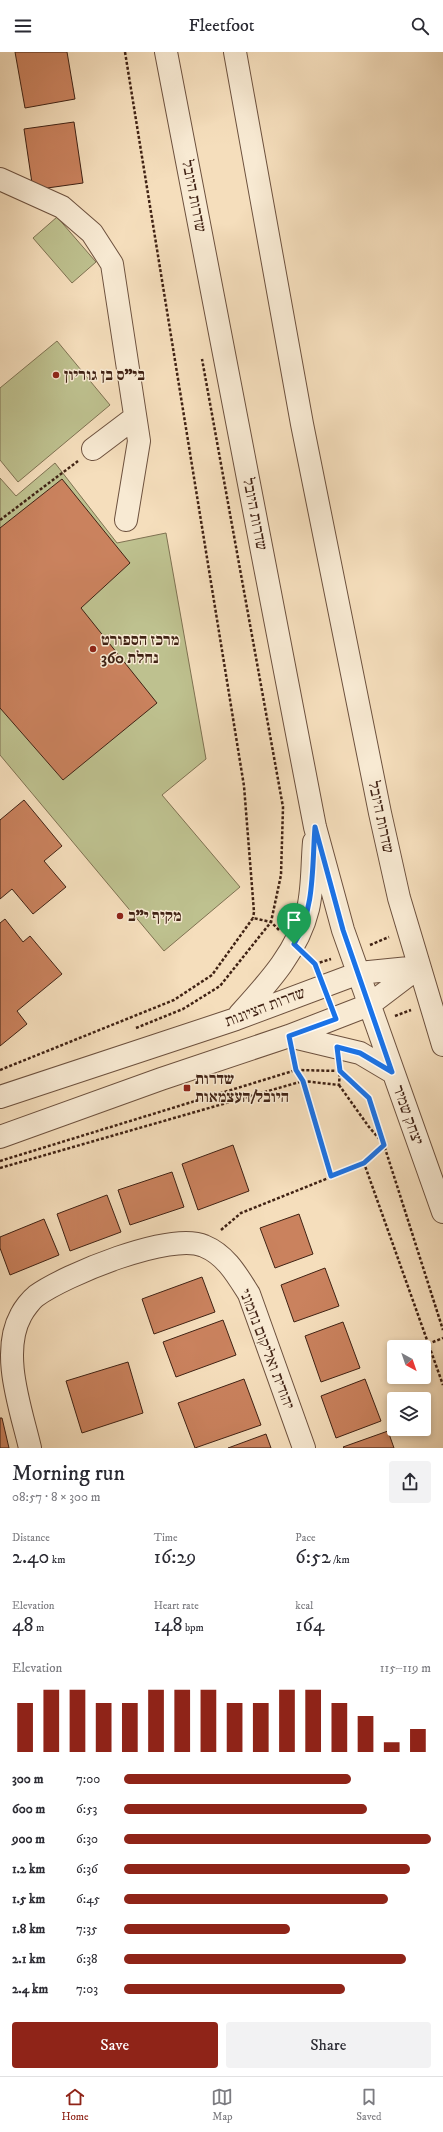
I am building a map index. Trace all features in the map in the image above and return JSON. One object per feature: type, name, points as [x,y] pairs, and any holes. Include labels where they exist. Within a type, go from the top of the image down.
[{"type":"street","name":"שדרות היובל","points":[[166,52],[315,827],[343,930],[358,973]]},
{"type":"street","name":"שדרות היובל","points":[[235,52],[302,424],[380,813],[399,898],[419,967]]},
{"type":"street","points":[[0,179],[62,207],[92,233],[112,264],[134,418],[139,441],[126,520]]},
{"type":"street","points":[[93,449],[134,418]]},
{"type":"street","points":[[236,1019],[271,980],[300,934],[309,908],[315,827]]},
{"type":"street","points":[[419,967],[443,1046]]},
{"type":"street","name":"שדרות הציונות","points":[[0,1097],[236,1019],[358,973],[419,967]]},
{"type":"street","name":"שדרות הציונות","points":[[0,1137],[160,1079],[289,1036],[369,1005],[419,967]]},
{"type":"street","name":"יצחק שמיר","points":[[358,973],[443,1212]]},
{"type":"street","points":[[289,1036],[360,1053],[392,1072]]},
{"type":"street","name":"יהודית ואליקום נחמוני","points":[[30,1448],[11,1364],[16,1327],[21,1315],[35,1297],[71,1276],[113,1260],[179,1242],[203,1245],[222,1257],[237,1274],[248,1294],[304,1448]]},
{"type":"path","points":[[0,1070],[174,1000],[212,975],[252,918],[254,912],[244,786],[125,52]]},
{"type":"path","points":[[132,1030],[183,1009],[220,986],[271,922],[281,875],[283,807],[200,351]]},
{"type":"path","points":[[0,520],[93,449]]},
{"type":"path","points":[[252,918],[271,922],[315,964],[324,985]]},
{"type":"path","points":[[289,1036],[296,1070],[303,1081],[331,1176]]},
{"type":"path","points":[[337,1047],[340,1071],[339,1084],[369,1127],[384,1145]]},
{"type":"path","points":[[0,1161],[296,1070],[340,1071],[369,1098],[443,1330]]},
{"type":"path","points":[[0,1168],[303,1081],[339,1084]]},
{"type":"path","points":[[203,1245],[241,1213],[364,1163],[384,1145]]},
{"type":"path","points":[[364,1163],[427,1340]]},
{"type":"path","points":[[431,1343],[443,1338]]},
{"type":"path","points":[[431,1352],[443,1385]]},
{"type":"green space","points":[[57,217],[96,262],[72,283],[33,238]]},
{"type":"green space","points":[[57,341],[110,405],[18,482],[0,460],[0,388]]},
{"type":"green space","name":"מרכז הספורט 360 נחלת","points":[[55,463],[117,543],[166,533],[206,759],[162,795],[240,887],[164,951],[0,755],[0,478],[16,496]]},
{"type":"building","points":[[15,52],[67,52],[75,99],[25,108]]},
{"type":"building","points":[[74,122],[83,183],[33,190],[24,129]]},
{"type":"building","points":[[62,479],[130,563],[81,608],[157,703],[63,780],[0,708],[0,528]]},
{"type":"building","points":[[24,800],[62,846],[44,861],[66,887],[33,914],[12,889],[0,899],[0,820]]},
{"type":"building","points":[[5,919],[23,942],[30,936],[62,974],[17,1011],[27,1024],[0,1046],[0,923]]},
{"type":"building","points":[[233,1145],[249,1191],[198,1210],[182,1164]]},
{"type":"building","points":[[172,1172],[184,1207],[130,1225],[118,1190]]},
{"type":"building","points":[[107,1195],[121,1232],[70,1251],[57,1214]]},
{"type":"building","points":[[299,1214],[313,1254],[275,1268],[260,1228]]},
{"type":"building","points":[[44,1219],[59,1255],[10,1275],[0,1248],[0,1237]]},
{"type":"building","points":[[325,1268],[339,1306],[294,1322],[281,1285]]},
{"type":"building","points":[[202,1277],[215,1312],[154,1334],[142,1299]]},
{"type":"building","points":[[223,1320],[236,1355],[176,1377],[163,1342]]},
{"type":"building","points":[[343,1322],[360,1368],[321,1382],[305,1336]]},
{"type":"building","points":[[128,1362],[143,1413],[82,1433],[66,1381]]},
{"type":"building","points":[[244,1379],[261,1425],[195,1448],[178,1403]]},
{"type":"building","points":[[365,1379],[381,1421],[336,1438],[321,1396]]},
{"type":"building","points":[[0,1418],[2,1418],[9,1448],[0,1448]]},
{"type":"building","points":[[387,1431],[387,1436],[390,1436],[394,1448],[344,1448],[343,1447]]},
{"type":"building","points":[[266,1434],[271,1448],[228,1448]]},
{"type":"place","name":"בי\"ס בן גוריון","points":[[56,375]]},
{"type":"place","name":"מרכז הספורט 360 נחלת","points":[[93,649]]},
{"type":"place","name":"מקיף י\"ב","points":[[120,916]]},
{"type":"place","name":"שדרות היובל/העצמאות","points":[[187,1088]]},
{"type":"route","points":[[315,827],[343,930],[392,1072],[360,1053],[337,1047],[340,1071],[369,1098],[384,1145],[364,1163],[331,1176],[303,1081],[296,1070],[289,1036],[336,1019],[315,964],[294,944],[300,934],[309,908],[315,827]]}]
